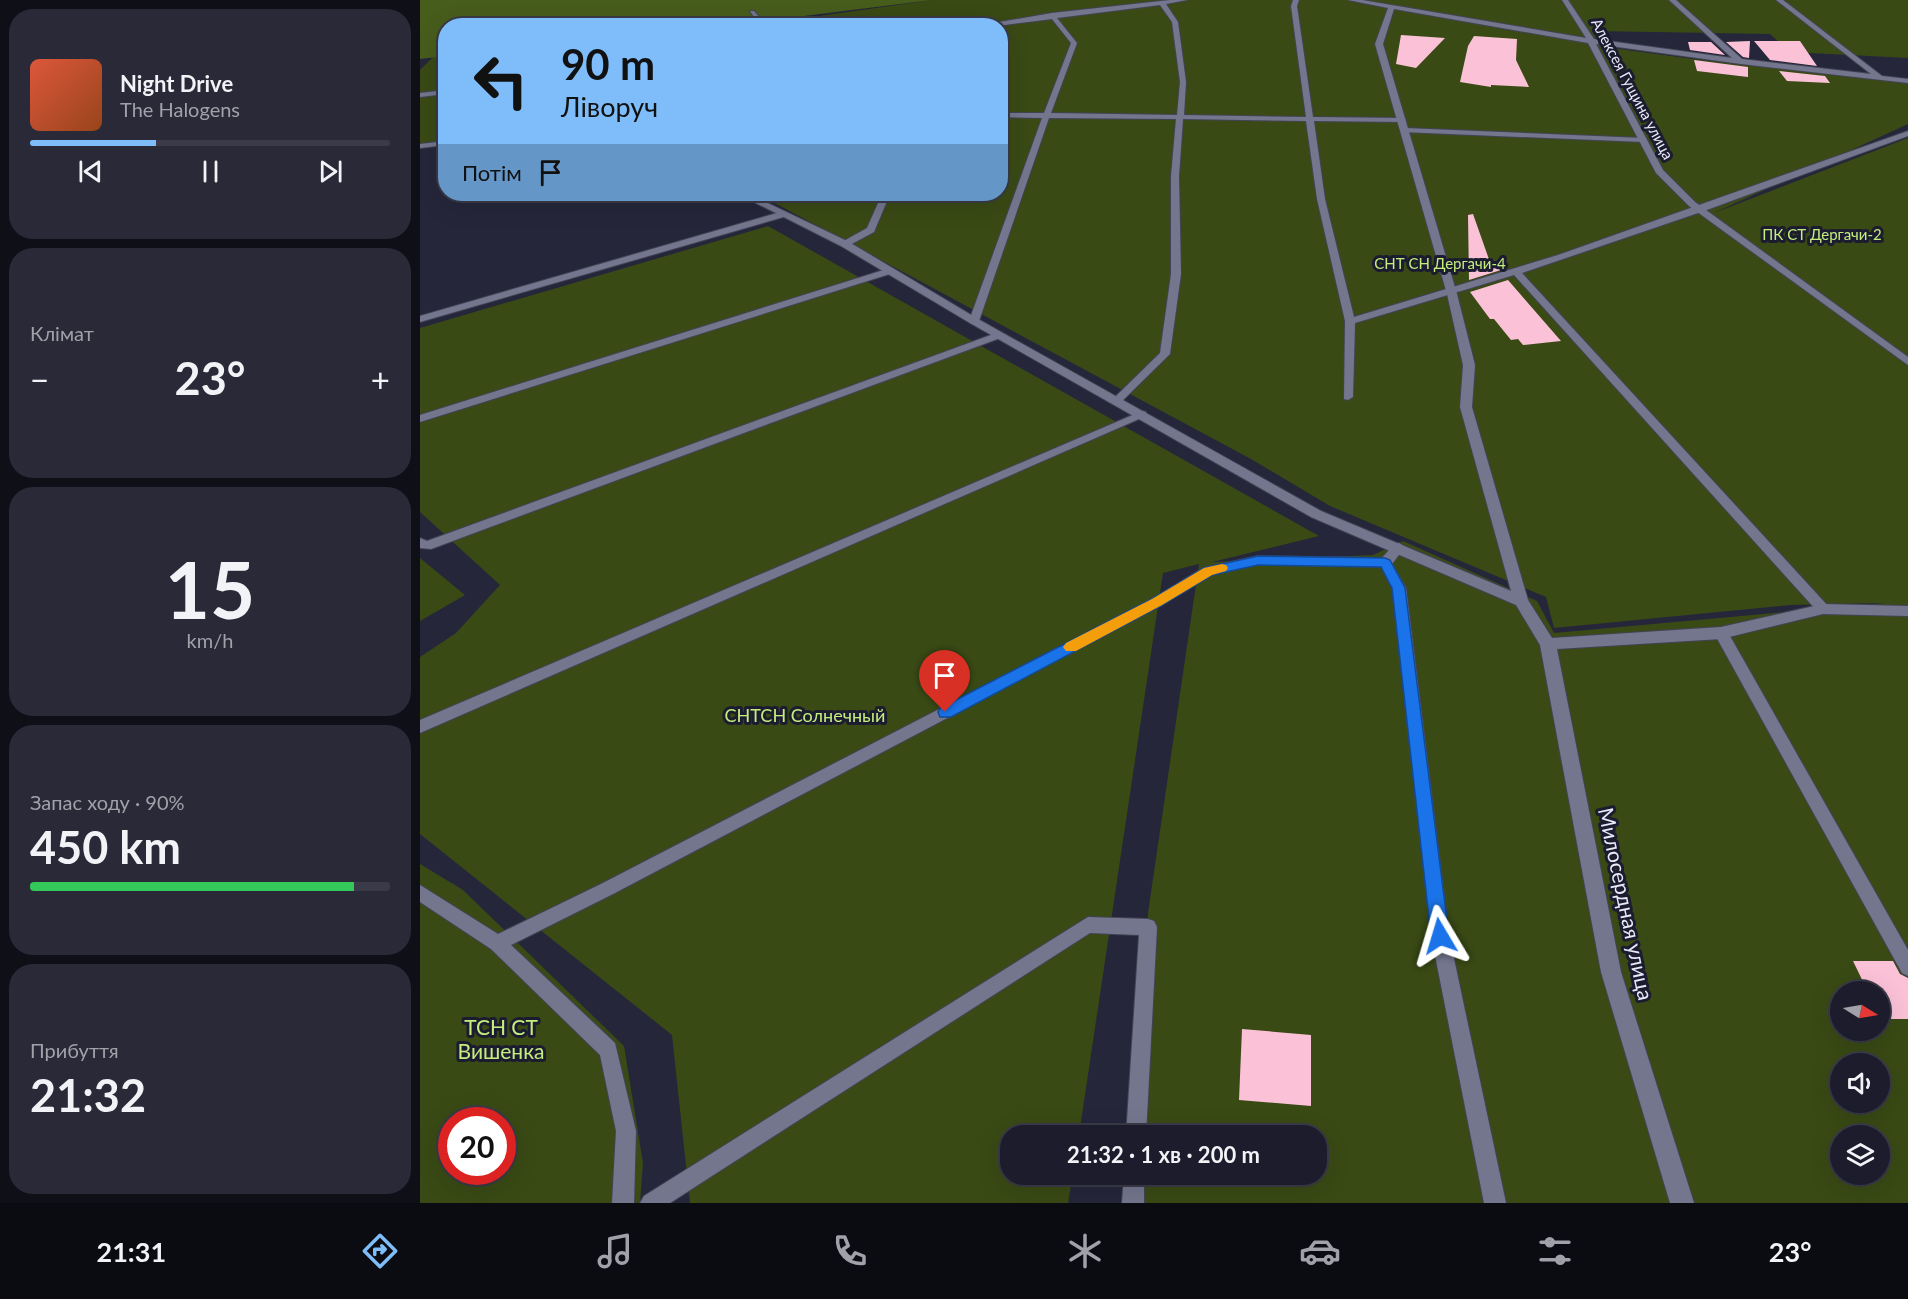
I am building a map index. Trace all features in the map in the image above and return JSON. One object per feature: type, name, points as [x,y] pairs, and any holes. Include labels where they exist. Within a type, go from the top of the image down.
[{"type":"street","points":[[1351,0],[1591,41],[1741,62],[1908,81]]},
{"type":"street","name":"Алексея Гущина улица","points":[[1565,0],[1591,41],[1659,171],[1700,210],[1908,362]]},
{"type":"street","points":[[1672,0],[1741,62]]},
{"type":"street","points":[[1779,0],[1879,77]]},
{"type":"street","points":[[1392,7],[1379,44],[1452,294],[1469,365],[1466,406],[1521,601],[1548,644],[1721,633],[1823,609],[1908,611]]},
{"type":"street","points":[[757,201],[845,244],[974,321],[1316,514],[1399,547],[1521,601]]},
{"type":"street","name":"Милосердная улица","points":[[1548,644],[1611,972],[1682,1203]]},
{"type":"lane","points":[[1008,22],[1184,0]]},
{"type":"lane","points":[[1296,0],[1294,6],[1321,199],[1350,321],[1348,397]]},
{"type":"lane","points":[[1117,400],[1164,354],[1176,274],[1175,176],[1183,82],[1175,22],[1162,3]]},
{"type":"lane","points":[[752,12],[757,18]]},
{"type":"lane","points":[[974,321],[1045,116],[1074,43],[1052,15]]},
{"type":"lane","points":[[420,95],[438,93]]},
{"type":"lane","points":[[1008,115],[1310,120],[1643,140]]},
{"type":"lane","points":[[1350,321],[1452,294],[1700,210],[1908,133]]},
{"type":"lane","points":[[420,146],[438,144]]},
{"type":"lane","points":[[845,244],[870,230],[883,201]]},
{"type":"lane","points":[[420,318],[784,214]]},
{"type":"lane","points":[[420,419],[890,271]]},
{"type":"lane","points":[[1516,272],[1823,609]]},
{"type":"lane","points":[[420,542],[426,546],[999,335]]},
{"type":"lane","points":[[420,727],[1142,414]]},
{"type":"lane","points":[[1385,563],[1399,547]]},
{"type":"lane","points":[[497,943],[607,889],[1125,619],[1208,571],[1258,560],[1385,563]]},
{"type":"lane","points":[[1385,563],[1399,588],[1440,936],[1495,1203]]},
{"type":"lane","points":[[1721,633],[1908,967]]},
{"type":"lane","points":[[420,892],[497,943],[608,1050],[626,1131],[623,1203]]},
{"type":"lane","points":[[651,1203],[1088,925],[1148,927],[1137,1125]]},
{"type":"lane","points":[[1133,1203],[1134,1185]]},
{"type":"green space","points":[[420,0],[932,0],[789,18],[438,18],[438,57],[420,59]]},
{"type":"green space","points":[[932,0],[1908,0],[1908,58],[1790,52],[1770,34],[1594,31],[1604,47],[1908,82],[1908,124],[1714,213],[1908,138],[1908,1203],[1145,1203],[1145,1185],[1327,1185],[1327,1125],[1146,1125],[1148,913],[1199,564],[1163,573],[1080,1125],[1000,1125],[1000,1185],[1071,1185],[1068,1203],[690,1203],[672,1035],[420,834],[420,657],[456,633],[500,585],[420,512],[420,328],[768,226],[1319,536],[1212,562],[1373,555],[1403,541],[1537,601],[1554,633],[1885,603],[1791,605],[1554,628],[1546,597],[1330,506],[1251,459],[771,201],[1008,201],[1008,18],[805,18]]},
{"type":"green space","points":[[758,7],[766,18],[661,18]]},
{"type":"green space","points":[[438,52],[438,147],[420,148],[420,70]]},
{"type":"green space","points":[[420,558],[465,595],[420,621]]},
{"type":"green space","name":"ТСН СТ Вишенка","points":[[420,864],[463,890],[624,1046],[643,1163],[640,1203],[420,1203]]},
{"type":"building","points":[[1401,35],[1445,38],[1416,68],[1396,64]]},
{"type":"building","points":[[1474,36],[1517,39],[1516,60],[1529,87],[1491,85],[1491,87],[1460,82],[1468,46]]},
{"type":"building","points":[[1750,41],[1749,58],[1743,57],[1726,42]]},
{"type":"building","points":[[1754,41],[1800,41],[1817,66],[1770,60]]},
{"type":"building","points":[[1688,42],[1711,42],[1725,55],[1690,50]]},
{"type":"building","points":[[1694,60],[1748,67],[1748,77],[1697,71]]},
{"type":"building","points":[[1779,71],[1825,76],[1830,83],[1787,81]]},
{"type":"building","points":[[1473,214],[1491,265],[1500,266],[1501,270],[1469,280],[1468,215]]},
{"type":"building","points":[[1508,280],[1561,341],[1523,345],[1518,339],[1511,340],[1494,319],[1490,319],[1470,292]]},
{"type":"building","points":[[1853,961],[1893,961],[1900,974],[1908,978],[1908,1019],[1890,1019],[1890,981],[1863,981]]},
{"type":"building","points":[[1242,1029],[1311,1035],[1311,1106],[1239,1100]]},
{"type":"slow traffic","points":[[1071,647],[1157,602],[1208,571],[1222,568]]},
{"type":"route","points":[[945,712],[1157,602],[1208,571],[1258,560],[1308,563],[1385,563],[1399,588],[1440,936]]},
{"type":"park label","name":"ПК СТ Дергачи-2","points":[[1822,235]]},
{"type":"park label","name":"СНТ СН Дергачи-4","points":[[1440,264]]},
{"type":"park label","name":"СНТСН Солнечный","points":[[805,716]]}]
